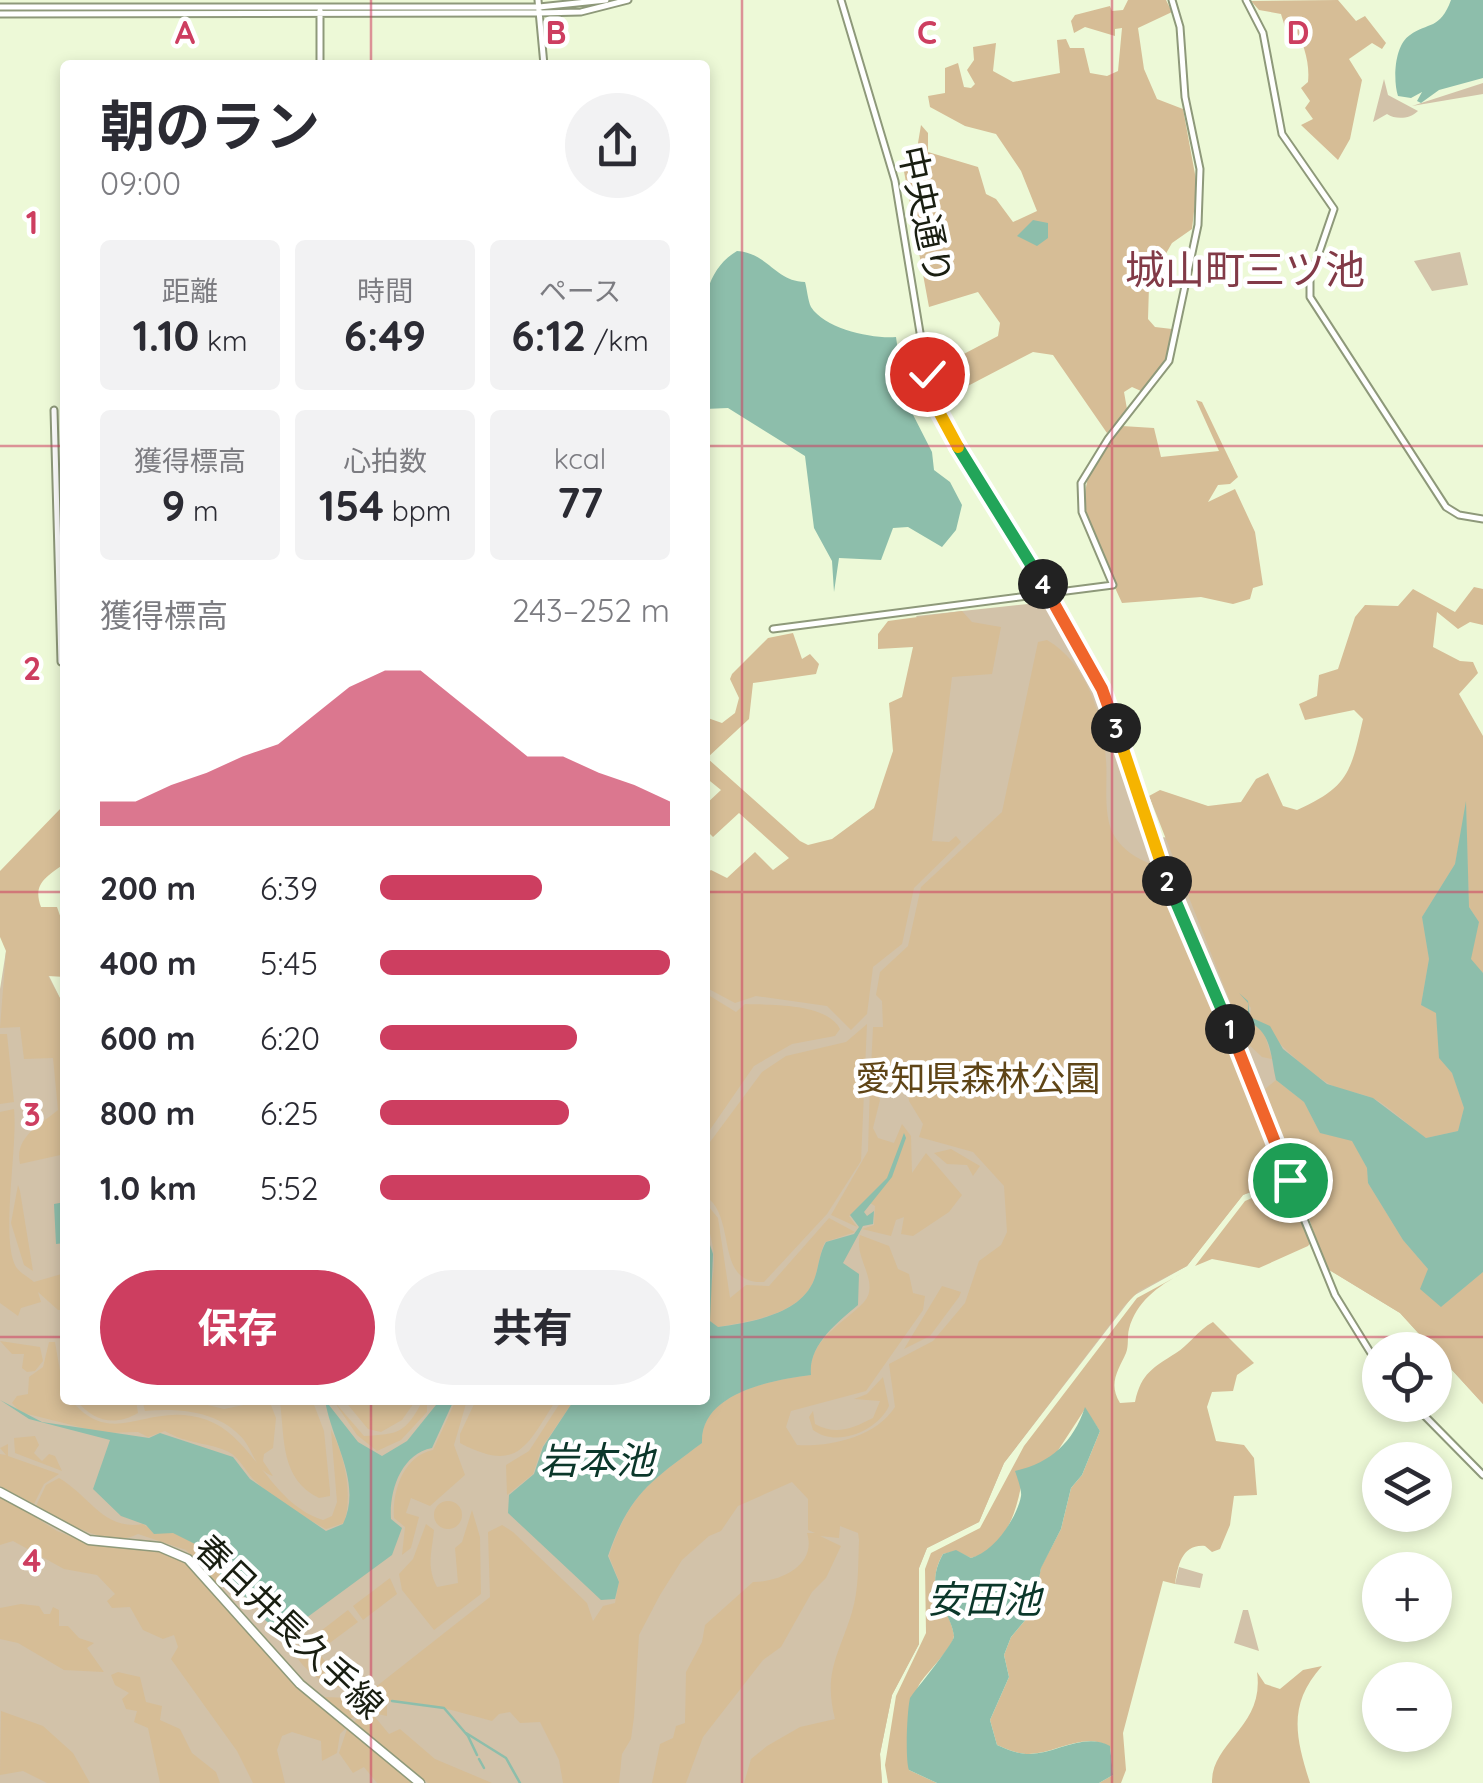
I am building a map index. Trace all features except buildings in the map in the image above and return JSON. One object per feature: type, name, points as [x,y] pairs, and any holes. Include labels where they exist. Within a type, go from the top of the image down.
[{"type":"main road","name":"春日井長久手線","points":[[0,1492],[89,1540],[160,1547],[188,1559],[300,1684],[420,1783]]},
{"type":"street","points":[[202,6],[320,11],[539,7],[606,0]]},
{"type":"street","points":[[0,11],[202,6],[539,7],[582,12],[628,0]]},
{"type":"street","name":"中央通り","points":[[841,0],[895,182],[926,369],[938,410],[1102,689],[1165,878],[1335,1295],[1362,1339]]},
{"type":"street","points":[[773,629],[1113,585],[1082,512],[1082,484],[1108,439],[1169,361],[1198,225],[1201,182],[1185,97],[1180,27],[1172,0]]},
{"type":"street","points":[[1246,0],[1263,33],[1282,134],[1334,209],[1310,279],[1310,297],[1446,507],[1483,519]]},
{"type":"street","points":[[539,7],[544,60]]},
{"type":"street","points":[[320,11],[320,60]]},
{"type":"street","points":[[54,410],[60,599]]},
{"type":"street","points":[[1431,1422],[1483,1476]]},
{"type":"green space","points":[[1128,0],[1166,0],[1172,12],[1138,28],[1144,69],[1157,99],[1183,109],[1197,185],[1192,229],[1172,243],[1164,257],[1149,256],[1143,270],[1149,286],[1148,319],[1155,327],[1172,329],[1167,356],[1141,391],[1132,387],[1124,392],[1127,409],[1107,433],[1053,355],[1033,352],[962,389],[939,367],[998,336],[1000,323],[978,292],[929,307],[903,166],[923,160],[918,143],[921,125],[928,133],[928,152],[978,167],[986,194],[996,199],[1013,222],[1037,211],[1021,171],[996,134],[965,126],[930,107],[928,96],[945,93],[945,68],[958,63],[964,87],[971,88],[975,84],[967,70],[974,60],[973,47],[996,43],[993,71],[1013,82],[1060,73],[1057,40],[1066,39],[1070,48],[1084,48],[1090,73],[1107,76],[1118,71],[1122,28],[1115,29],[1115,36],[1085,27],[1074,33],[1071,21],[1075,15],[1110,6],[1112,11],[1123,10]]},
{"type":"green space","points":[[1338,0],[1356,21],[1365,16],[1386,43],[1382,49],[1372,43],[1349,59],[1362,80],[1350,139],[1338,160],[1301,125],[1313,119],[1305,108],[1310,101],[1301,88],[1308,82],[1308,68],[1297,33],[1293,27],[1285,27],[1281,14],[1259,10],[1251,1]]},
{"type":"green space","points":[[1384,79],[1388,95],[1418,111],[1403,118],[1387,114],[1373,122]]},
{"type":"green space","points":[[1483,83],[1483,94],[1412,106]]},
{"type":"green space","points":[[1460,252],[1468,285],[1432,291],[1414,261]]},
{"type":"green space","points":[[1196,400],[1202,402],[1238,477],[1230,484],[1218,485],[1208,502],[1235,489],[1255,532],[1263,585],[1253,588],[1250,599],[1233,604],[1201,597],[1122,603],[1086,513],[1090,471],[1122,426],[1154,428],[1161,457],[1219,451]]},
{"type":"green space","points":[[1474,587],[1483,589],[1483,625],[1470,622],[1458,629],[1437,612],[1433,647],[1460,661],[1473,662],[1478,673],[1459,694],[1483,736],[1483,973],[1470,959],[1479,922],[1469,907],[1466,807],[1455,864],[1422,917],[1429,959],[1421,1005],[1436,1012],[1439,1057],[1452,1073],[1464,1108],[1458,1131],[1426,1138],[1377,1100],[1336,1087],[1315,1075],[1250,1017],[1248,1004],[1249,1022],[1263,1029],[1272,1059],[1262,1057],[1246,1042],[1149,796],[1160,790],[1208,806],[1241,802],[1256,779],[1268,773],[1283,806],[1297,810],[1328,793],[1351,765],[1363,719],[1354,710],[1305,720],[1299,704],[1317,696],[1319,675],[1338,669],[1355,617],[1365,605],[1398,606],[1413,589],[1455,612]]},
{"type":"green space","name":"愛知県森林公園","points":[[1037,603],[1049,610],[1097,688],[1143,838],[1275,834],[1483,738],[1483,1404],[1452,1370],[1452,1332],[1417,1332],[1400,1313],[1326,1268],[1295,1176],[1243,1195],[1187,1266],[1133,1296],[1004,1463],[979,1522],[927,1548],[919,1568],[919,1644],[892,1695],[880,1754],[882,1783],[0,1783],[0,989],[6,951],[44,966],[60,998],[60,1405],[710,1405],[710,933],[884,816],[931,639],[916,616]]},
{"type":"green space","points":[[962,611],[972,622],[1001,627],[992,674],[952,677],[932,841],[949,842],[956,836],[961,842],[914,888],[902,944],[873,967],[867,1014],[851,1030],[827,1006],[756,996],[735,1003],[710,990],[710,871],[727,878],[755,852],[773,870],[789,858],[739,813],[713,837],[710,834],[710,800],[721,790],[710,781],[710,761],[808,845],[832,839],[874,808],[893,751],[889,703],[902,697],[913,647],[878,649],[878,634],[888,621]]},
{"type":"green space","points":[[793,633],[802,659],[810,654],[819,664],[816,674],[753,683],[749,719],[710,755],[710,719],[722,723],[735,713],[739,698],[730,679],[732,674],[768,638]]},
{"type":"green space","points":[[1047,640],[1072,662],[1090,691],[1104,743],[1111,829],[1126,850],[1151,864],[1286,1177],[1243,1195],[1187,1266],[1139,1291],[1124,1306],[1004,1463],[979,1522],[927,1548],[919,1568],[919,1644],[892,1695],[880,1754],[882,1783],[744,1783],[751,1759],[767,1746],[800,1727],[835,1719],[832,1676],[854,1603],[859,1540],[858,1533],[840,1526],[839,1538],[820,1536],[841,1546],[826,1578],[812,1592],[781,1647],[763,1660],[703,1737],[686,1783],[652,1783],[660,1744],[673,1738],[676,1726],[685,1723],[686,1672],[702,1642],[705,1625],[753,1582],[785,1575],[802,1563],[807,1554],[807,1533],[815,1533],[808,1530],[808,1499],[792,1482],[738,1506],[721,1531],[709,1536],[682,1560],[660,1595],[639,1635],[634,1717],[631,1739],[622,1754],[619,1783],[563,1783],[559,1760],[540,1722],[520,1723],[510,1712],[499,1714],[492,1721],[431,1705],[392,1701],[387,1702],[387,1716],[363,1711],[350,1719],[321,1697],[355,1698],[373,1689],[490,1597],[488,1532],[502,1525],[587,1603],[593,1621],[603,1606],[615,1603],[619,1581],[609,1556],[625,1518],[644,1490],[702,1443],[705,1426],[725,1401],[759,1386],[811,1375],[821,1342],[864,1302],[870,1287],[860,1252],[860,1235],[889,1246],[898,1269],[909,1274],[913,1293],[925,1296],[923,1310],[866,1391],[791,1411],[786,1427],[797,1445],[851,1438],[886,1418],[895,1407],[889,1364],[933,1341],[965,1303],[979,1261],[1001,1245],[1007,1232],[1004,1186],[973,1152],[919,1137],[923,1124],[909,1101],[906,1073],[876,1073],[871,1068],[873,1027],[883,1027],[882,1001],[876,995],[880,972],[908,946],[921,887],[1002,812],[1038,642]]},
{"type":"green space","points":[[60,809],[60,867],[43,881],[38,892],[41,907],[57,907],[60,916],[60,977],[48,976],[60,999],[60,1155],[20,1164],[25,1139],[58,1110],[53,1058],[24,1059],[20,1027],[0,1028],[6,951],[0,937],[0,871]]},
{"type":"green space","points":[[710,996],[736,1012],[745,1004],[811,1010],[823,1014],[840,1029],[835,1036],[792,1044],[754,1066],[710,1130]]},
{"type":"green space","points":[[867,1024],[861,1161],[827,1214],[764,1282],[748,1280],[738,1273],[732,1261],[721,1218],[710,1201],[710,1142],[762,1072],[786,1056],[846,1042]]},
{"type":"green space","points":[[0,1034],[7,1034],[14,1102],[0,1104]]},
{"type":"green space","points":[[1276,1080],[1304,1102],[1320,1133],[1352,1140],[1367,1168],[1368,1183],[1403,1240],[1428,1269],[1441,1307],[1483,1272],[1483,1404],[1452,1370],[1452,1332],[1417,1332],[1400,1313],[1326,1268],[1265,1089]]},
{"type":"green space","points":[[870,1084],[880,1100],[873,1128],[878,1138],[894,1143],[902,1124],[911,1136],[912,1173],[926,1153],[962,1195],[949,1212],[913,1236],[901,1234],[904,1217],[896,1220],[891,1236],[862,1229],[874,1225],[875,1206],[868,1202],[849,1216],[857,1227],[831,1215],[868,1151]]},
{"type":"green space","points":[[14,1109],[11,1253],[16,1267],[34,1282],[60,1274],[60,1310],[38,1292],[41,1302],[21,1308],[18,1316],[0,1303],[0,1112]]},
{"type":"green space","points":[[951,1149],[980,1166],[973,1176],[967,1165],[947,1164],[934,1153]]},
{"type":"green space","points":[[1285,1184],[1311,1242],[1308,1246],[1259,1268],[1212,1259],[1195,1266],[1245,1201]]},
{"type":"green space","points":[[18,1185],[33,1271],[24,1265],[11,1223]]},
{"type":"green space","points":[[710,1208],[718,1218],[730,1298],[746,1285],[769,1286],[829,1218],[855,1232],[825,1242],[814,1280],[798,1301],[773,1314],[718,1327],[710,1321]]},
{"type":"green space","points":[[1181,1274],[1156,1290],[1132,1319],[1127,1350],[1116,1377],[1116,1396],[1120,1403],[1135,1402],[1150,1372],[1213,1322],[1254,1363],[1237,1375],[1233,1391],[1212,1392],[1207,1407],[1216,1441],[1244,1445],[1254,1458],[1257,1495],[1234,1496],[1230,1525],[1220,1549],[1212,1552],[1205,1546],[1191,1548],[1180,1563],[1175,1584],[1163,1581],[1123,1733],[1126,1770],[1121,1783],[1099,1783],[1113,1775],[1110,1747],[1090,1741],[1039,1753],[1017,1752],[997,1745],[990,1720],[1009,1677],[1004,1655],[1011,1637],[1033,1611],[1041,1567],[1061,1529],[1071,1488],[1082,1475],[1100,1431],[1085,1409],[1057,1452],[1034,1469],[1024,1469],[1015,1510],[995,1545],[971,1558],[956,1551],[943,1554],[936,1587],[954,1635],[915,1694],[909,1739],[909,1770],[937,1783],[888,1783],[885,1765],[896,1696],[926,1633],[925,1569],[931,1553],[980,1528],[1024,1446],[1137,1298]]},
{"type":"green space","points":[[942,1286],[961,1292],[959,1297],[930,1336],[904,1349]]},
{"type":"green space","points":[[0,1341],[40,1347],[43,1361],[35,1371],[27,1372],[22,1368],[24,1354],[12,1354]]},
{"type":"green space","points":[[49,1342],[55,1342],[60,1405],[76,1405],[102,1422],[117,1424],[166,1415],[207,1420],[237,1441],[289,1500],[323,1520],[332,1516],[337,1502],[331,1430],[346,1476],[348,1501],[344,1523],[326,1529],[307,1519],[261,1486],[232,1454],[218,1448],[165,1431],[148,1437],[138,1432],[103,1433],[20,1412],[12,1403],[17,1396],[28,1394],[29,1377],[43,1367]]},
{"type":"green space","points":[[883,1377],[889,1406],[875,1423],[844,1437],[813,1430],[809,1417],[813,1411],[815,1424],[830,1430],[873,1418],[880,1401],[854,1399],[867,1394]]},
{"type":"green space","points":[[81,1405],[137,1405],[138,1413],[112,1421],[89,1413]]},
{"type":"green space","points":[[143,1405],[208,1405],[224,1409],[271,1405],[276,1418],[273,1448],[264,1454],[263,1461],[273,1476],[263,1470],[244,1440],[223,1423],[185,1411],[145,1411]]},
{"type":"green space","points":[[280,1405],[314,1405],[324,1431],[330,1496],[319,1498],[297,1480],[284,1444]]},
{"type":"green space","points":[[336,1405],[364,1436],[400,1430],[420,1405],[427,1405],[427,1412],[401,1440],[377,1451],[357,1435]]},
{"type":"green space","points":[[348,1405],[412,1405],[402,1420],[381,1432],[368,1429]]},
{"type":"green space","points":[[454,1405],[466,1405],[454,1445],[465,1475],[430,1506],[411,1498],[406,1513],[419,1517],[411,1548],[402,1555],[405,1527],[394,1518],[395,1497],[407,1467],[433,1450]]},
{"type":"green space","points":[[474,1405],[553,1405],[527,1443],[508,1455],[479,1452],[460,1443],[460,1434]]},
{"type":"green space","points":[[559,1405],[571,1405],[542,1447],[533,1474],[507,1495],[506,1465],[529,1451]]},
{"type":"green space","points":[[35,1436],[39,1445],[34,1453],[42,1461],[49,1454],[55,1456],[62,1471],[15,1453],[14,1438]]},
{"type":"green space","points":[[8,1444],[8,1456],[59,1474],[44,1484],[34,1504],[0,1486],[0,1454],[6,1455],[0,1448]]},
{"type":"green space","points":[[59,1478],[108,1518],[193,1540],[227,1585],[220,1587],[186,1550],[138,1534],[126,1538],[100,1536],[36,1506],[46,1485]]},
{"type":"green space","points":[[0,1495],[57,1531],[90,1544],[161,1550],[185,1561],[285,1674],[346,1728],[340,1734],[337,1753],[322,1761],[321,1741],[292,1732],[282,1736],[277,1750],[285,1783],[253,1783],[237,1751],[171,1659],[178,1647],[174,1635],[163,1639],[143,1630],[130,1607],[112,1608],[107,1601],[115,1594],[97,1575],[64,1569],[13,1541],[0,1545]]},
{"type":"green space","points":[[448,1501],[458,1505],[462,1515],[458,1525],[448,1529],[438,1525],[434,1515],[438,1505]]},
{"type":"green space","points":[[472,1510],[480,1537],[481,1594],[434,1630],[402,1590],[399,1574],[413,1559],[426,1524],[434,1530],[431,1566],[437,1587],[458,1583],[455,1548],[462,1542]]},
{"type":"green space","points":[[1179,1567],[1203,1574],[1200,1588],[1175,1584]]},
{"type":"green space","points":[[390,1578],[397,1594],[363,1620],[353,1606]]},
{"type":"green space","points":[[39,1606],[44,1614],[50,1614],[53,1607],[59,1610],[59,1626],[68,1626],[79,1638],[94,1643],[87,1648],[104,1672],[64,1670],[18,1643],[0,1639],[0,1608]]},
{"type":"green space","points":[[348,1610],[358,1622],[323,1648],[300,1647]]},
{"type":"green space","points":[[1243,1610],[1248,1610],[1259,1651],[1234,1643]]},
{"type":"green space","points":[[321,1656],[346,1688],[313,1675],[298,1659]]},
{"type":"green space","points":[[1322,1666],[1299,1707],[1298,1735],[1310,1783],[1212,1783],[1220,1756],[1253,1707],[1257,1672],[1265,1684],[1280,1689],[1303,1670]]},
{"type":"green space","points":[[118,1672],[140,1677],[146,1702],[162,1706],[160,1720],[180,1729],[192,1753],[216,1772],[220,1783],[160,1783],[148,1728],[134,1722],[137,1711],[126,1709],[122,1699],[129,1693],[115,1685],[111,1675]]},
{"type":"green space","points":[[1,1711],[43,1726],[73,1753],[90,1783],[47,1783],[23,1771],[0,1775]]},
{"type":"green space","points":[[362,1714],[375,1717],[389,1734],[400,1729],[435,1759],[492,1783],[428,1783],[354,1722]]},
{"type":"green space","points":[[347,1729],[413,1783],[377,1783],[364,1767],[353,1773],[339,1753]]},
{"type":"water","points":[[1451,0],[1483,0],[1483,78],[1439,90],[1421,103],[1417,101],[1422,92],[1411,98],[1398,96],[1395,73],[1401,47],[1410,35],[1438,21]]},
{"type":"water","points":[[1033,220],[1048,223],[1048,238],[1037,246],[1017,236]]},
{"type":"water","points":[[737,251],[748,253],[786,277],[805,282],[811,307],[827,321],[862,334],[896,337],[905,399],[932,452],[934,470],[950,482],[962,505],[956,530],[942,547],[908,527],[893,528],[881,560],[839,558],[834,592],[832,561],[814,528],[805,456],[728,408],[710,409],[710,284],[721,264]]},
{"type":"water","points":[[1466,801],[1469,907],[1479,922],[1471,959],[1483,973],[1483,1272],[1441,1307],[1420,1289],[1428,1269],[1403,1240],[1368,1183],[1367,1168],[1352,1141],[1320,1133],[1304,1102],[1276,1080],[1266,1039],[1248,1021],[1248,1003],[1239,993],[1248,1001],[1250,1017],[1270,1026],[1283,1049],[1327,1084],[1373,1098],[1426,1138],[1458,1131],[1464,1108],[1452,1073],[1439,1058],[1436,1013],[1421,1005],[1429,959],[1422,917],[1455,864]]},
{"type":"water","name":"岩本池","points":[[904,1133],[906,1138],[892,1177],[864,1212],[867,1216],[874,1211],[873,1224],[863,1226],[843,1263],[859,1274],[858,1305],[819,1344],[811,1375],[759,1386],[725,1401],[705,1426],[702,1443],[644,1490],[624,1518],[608,1556],[619,1582],[615,1599],[601,1600],[508,1513],[509,1495],[534,1474],[543,1447],[571,1405],[710,1405],[710,1321],[718,1327],[759,1319],[798,1301],[814,1280],[826,1242],[854,1234],[859,1227],[850,1215],[887,1178]]},
{"type":"water","points":[[60,1203],[60,1244],[56,1244],[54,1204]]},
{"type":"water","name":"岩本池","points":[[710,1245],[713,1254],[710,1321]]},
{"type":"water","points":[[0,1400],[42,1422],[149,1438],[160,1433],[233,1457],[250,1479],[326,1531],[343,1524],[349,1493],[348,1477],[326,1405],[358,1442],[382,1456],[407,1441],[436,1405],[452,1405],[432,1448],[412,1458],[399,1475],[391,1519],[402,1528],[392,1555],[283,1635],[265,1620],[263,1609],[227,1585],[203,1548],[173,1533],[154,1534],[146,1525],[121,1516],[93,1489],[110,1440],[29,1419]]},
{"type":"water","name":"安田池","points":[[1085,1407],[1100,1431],[1082,1475],[1071,1488],[1061,1529],[1041,1568],[1033,1611],[1011,1637],[1004,1655],[1009,1677],[990,1720],[997,1745],[1017,1752],[1040,1753],[1090,1741],[1110,1746],[1113,1775],[1099,1783],[937,1783],[909,1770],[907,1724],[910,1698],[954,1636],[936,1589],[937,1567],[943,1554],[956,1550],[971,1558],[996,1542],[1019,1505],[1021,1493],[1015,1471],[1039,1463],[1059,1450],[1074,1431]]},
{"type":"waterway","points":[[392,1701],[444,1708],[468,1736],[477,1755]]},
{"type":"waterway","points":[[466,1733],[506,1758],[520,1783]]},
{"type":"waterway","points":[[479,1759],[484,1768]]},
{"type":"district","name":"城山町三ツ池","points":[[1245,270]]},
{"type":"route","points":[[927,374],[948,432],[1102,689],[1165,878],[1290,1180]]}]
